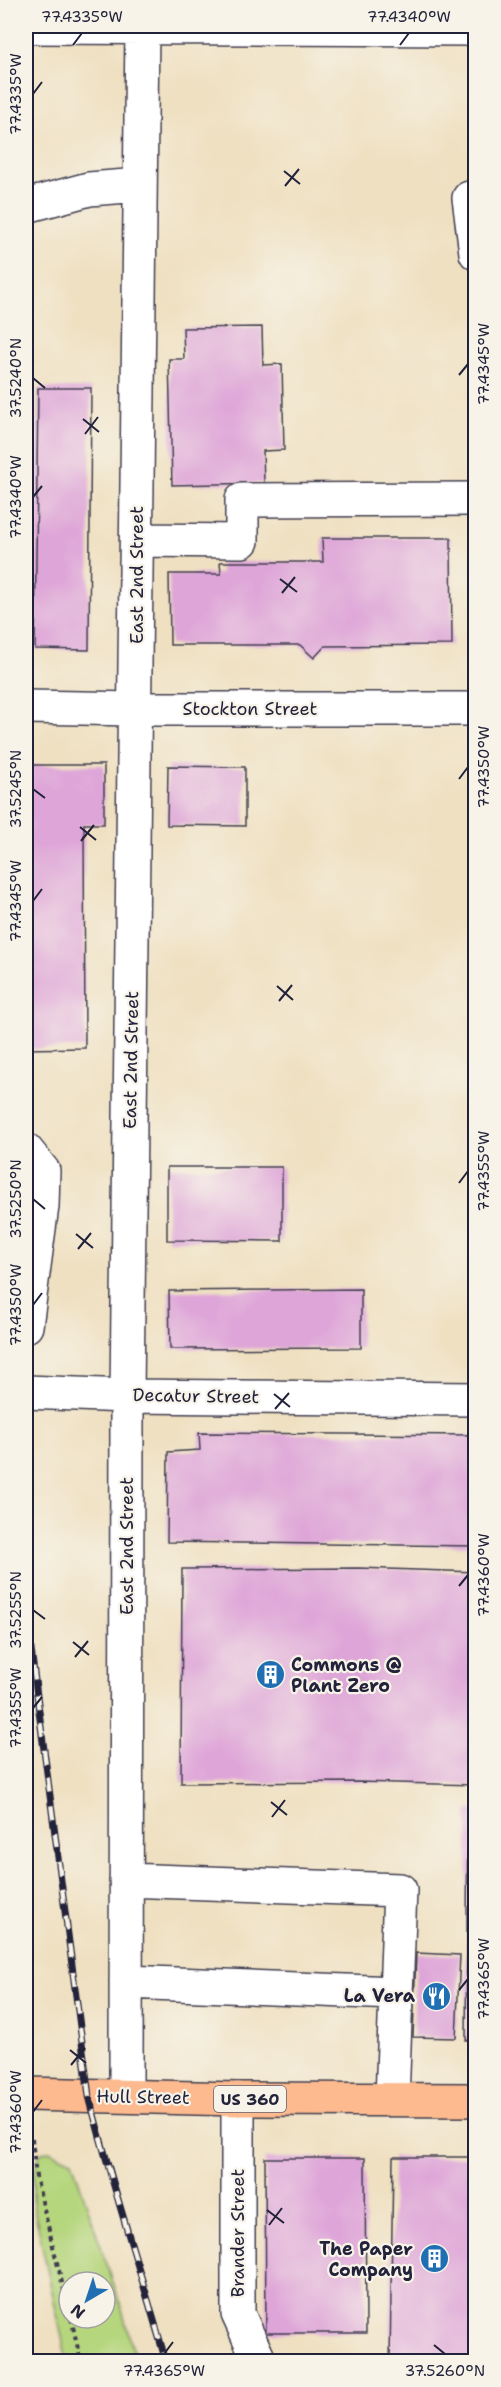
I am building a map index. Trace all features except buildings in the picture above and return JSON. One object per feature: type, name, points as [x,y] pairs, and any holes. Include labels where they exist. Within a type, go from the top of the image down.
[{"type":"main road","name":"Hull Street","points":[[26,2094],[238,2099],[476,2100]]},
{"type":"street","points":[[26,27],[476,29]]},
{"type":"street","name":"East 2nd Street","points":[[126,2096],[127,1396],[142,27]]},
{"type":"street","points":[[26,206],[89,189],[140,185]]},
{"type":"street","points":[[469,198],[476,253]]},
{"type":"street","points":[[137,540],[243,541],[242,500],[476,499]]},
{"type":"street","name":"Stockton Street","points":[[26,707],[136,710],[476,709]]},
{"type":"street","points":[[26,1150],[43,1171],[42,1206],[26,1326]]},
{"type":"street","name":"Decatur Street","points":[[26,1392],[127,1396],[476,1399]]},
{"type":"street","points":[[126,1880],[400,1890],[392,2099]]},
{"type":"street","points":[[126,1982],[395,1993]]},
{"type":"street","name":"Brander Street","points":[[238,2099],[238,2314],[260,2361]]},
{"type":"path","points":[[32,2138],[36,2177],[59,2270]]},
{"type":"path","points":[[74,2330],[81,2361]]},
{"type":"green space","points":[[49,2151],[72,2161],[109,2270],[57,2270],[57,2315],[33,2204],[33,2184],[41,2152]]},
{"type":"green space","points":[[117,2294],[136,2361],[67,2361],[60,2330],[117,2330]]},
{"type":"railway","points":[[26,1611],[89,2096],[166,2362]]},
{"type":"place","name":"Commons @ Plant Zero","points":[[270,1675]]},
{"type":"place","name":"La Vera","points":[[436,1996]]},
{"type":"place","name":"The Paper Company","points":[[434,2259]]}]
